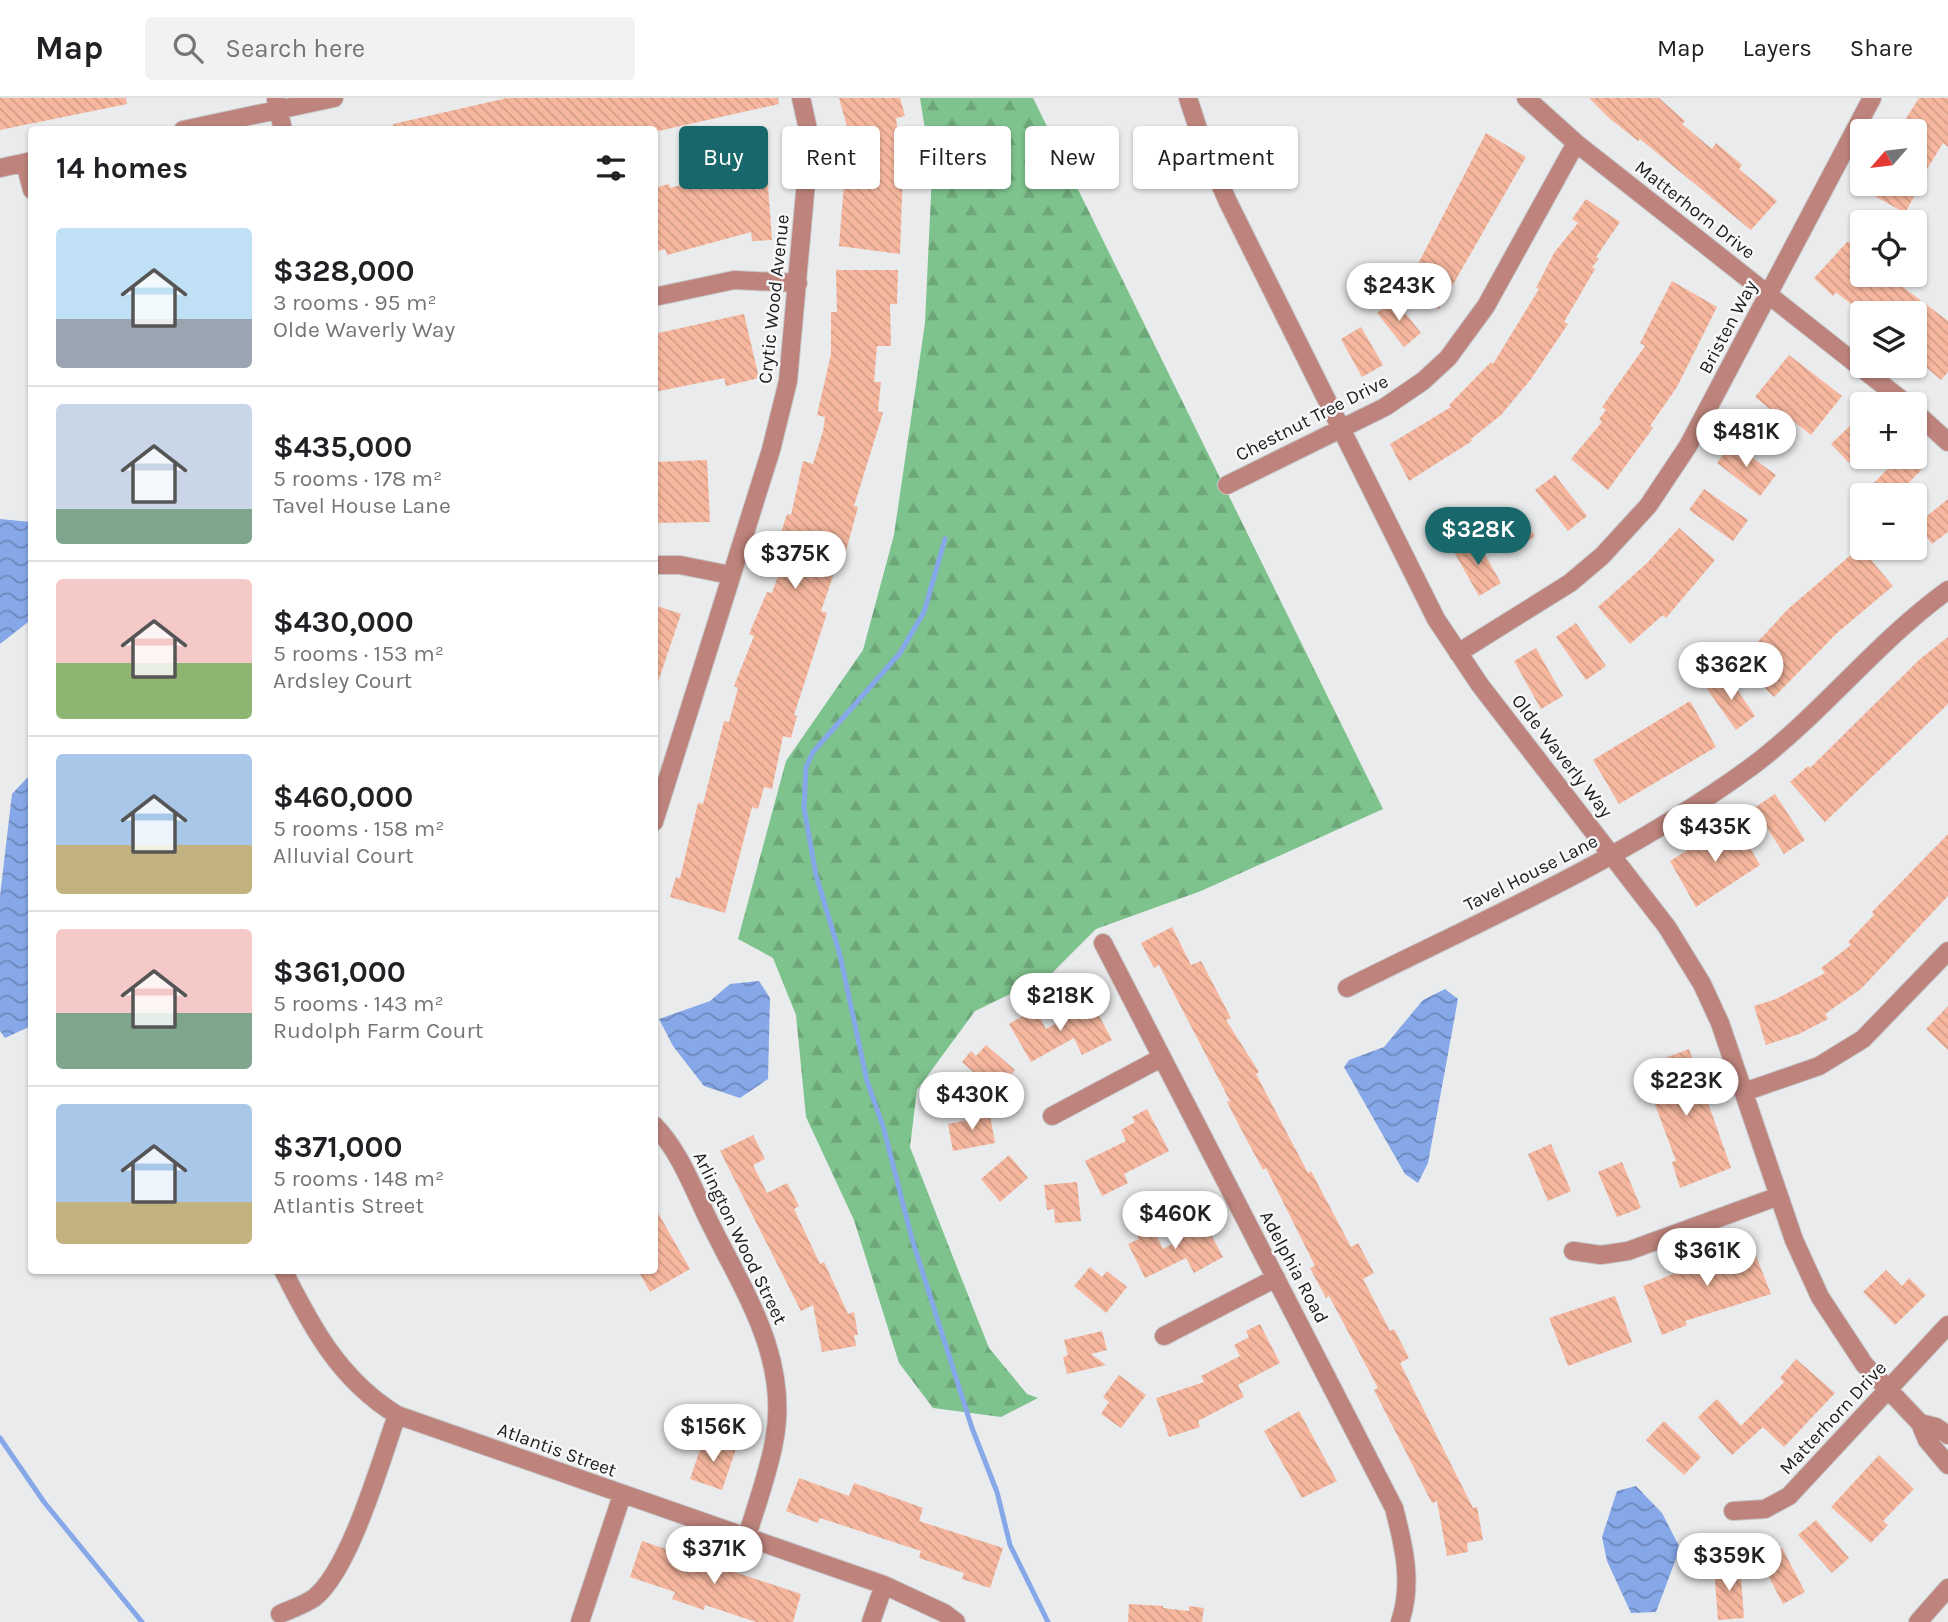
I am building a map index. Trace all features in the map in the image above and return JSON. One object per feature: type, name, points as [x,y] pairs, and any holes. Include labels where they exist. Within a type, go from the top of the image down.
[{"type":"street","points":[[197,126],[277,104],[334,98]]},
{"type":"street","name":"Crytic Wood Avenue","points":[[658,809],[771,450],[788,381],[810,138],[801,98]]},
{"type":"street","name":"Olde Waverly Way","points":[[1188,98],[1206,153],[1229,204],[1408,568],[1458,653],[1667,927],[1691,964],[1720,1023],[1798,1250],[1820,1297],[1853,1349],[1888,1391],[1920,1423],[1927,1440],[1948,1465]]},
{"type":"street","name":"Matterhorn Drive","points":[[1526,98],[1576,143],[1893,392]]},
{"type":"street","name":"Bristen Way","points":[[1458,653],[1570,583],[1633,524],[1688,446],[1872,98]]},
{"type":"street","points":[[277,104],[282,126]]},
{"type":"street","name":"Chestnut Tree Drive","points":[[1227,485],[1410,391],[1459,345],[1486,306],[1576,143]]},
{"type":"street","points":[[0,168],[28,162]]},
{"type":"street","points":[[658,296],[734,280],[798,283]]},
{"type":"street","points":[[1927,423],[1948,442]]},
{"type":"street","points":[[658,565],[680,565],[730,575]]},
{"type":"street","name":"Tavel House Lane","points":[[1346,988],[1612,856],[1717,790],[1766,755],[1900,627],[1948,590]]},
{"type":"street","name":"Adelphia Road","points":[[1103,943],[1394,1508],[1403,1541],[1407,1574],[1400,1622]]},
{"type":"street","points":[[1744,1092],[1802,1073],[1849,1049],[1876,1028],[1948,951]]},
{"type":"street","points":[[1052,1116],[1161,1058]]},
{"type":"street","name":"Arlington Wood Street","points":[[658,1131],[676,1157],[752,1301],[769,1344],[778,1395],[775,1441],[746,1539]]},
{"type":"street","points":[[1573,1251],[1601,1255],[1629,1251],[1779,1196]]},
{"type":"street","name":"Atlantis Street","points":[[285,1274],[314,1332],[336,1363],[378,1404],[397,1415],[746,1539],[884,1584],[944,1613],[956,1622]]},
{"type":"street","points":[[1164,1336],[1276,1278]]},
{"type":"street","name":"Matterhorn Drive","points":[[1733,1511],[1765,1508],[1789,1496],[1948,1325]]},
{"type":"street","points":[[280,1614],[316,1597],[328,1583],[353,1538],[397,1415]]},
{"type":"street","name":"Olde Waverly Way","points":[[1920,1423],[1936,1427],[1948,1435]]},
{"type":"street","points":[[580,1622],[622,1495]]},
{"type":"street","points":[[871,1622],[884,1584]]},
{"type":"street","points":[[1917,1622],[1948,1588]]},
{"type":"green space","points":[[920,98],[1033,98],[1047,126],[1025,126],[1025,189],[1078,189],[1383,809],[1201,891],[1096,929],[1050,975],[975,1011],[917,1090],[910,1147],[951,1252],[989,1348],[1027,1394],[1038,1398],[1001,1417],[933,1408],[899,1363],[854,1220],[806,1117],[796,1015],[773,958],[738,939],[786,761],[863,650],[894,535],[925,323],[931,189],[1011,189],[1011,126],[924,126]]},
{"type":"water","points":[[0,519],[28,522],[28,622],[0,644]]},
{"type":"water","points":[[28,778],[28,1027],[5,1038],[0,1031],[0,896],[12,794]]},
{"type":"water","points":[[759,981],[770,998],[768,1079],[740,1098],[704,1086],[673,1046],[659,1019],[710,1001],[730,984]]},
{"type":"water","points":[[1445,989],[1458,999],[1428,1163],[1418,1183],[1405,1174],[1344,1067],[1349,1060],[1384,1047],[1423,1000]]},
{"type":"water","points":[[1636,1486],[1662,1513],[1680,1548],[1656,1612],[1631,1613],[1607,1561],[1602,1537],[1617,1491]]},
{"type":"building","points":[[0,98],[126,98],[127,104],[0,130]]},
{"type":"building","points":[[507,98],[778,98],[779,104],[658,131],[658,126],[393,126]]},
{"type":"building","points":[[839,98],[900,98],[905,116],[896,118],[897,126],[894,126],[894,189],[902,189],[900,254],[839,246],[844,189],[880,189],[880,126],[847,126]]},
{"type":"building","points":[[1589,98],[1659,98],[1685,121],[1682,124],[1712,149],[1716,143],[1742,165],[1739,169],[1777,201],[1751,230],[1640,139],[1638,141],[1609,118]]},
{"type":"building","points":[[1919,98],[1948,98],[1948,147],[1943,143],[1927,169],[1927,119],[1906,119]]},
{"type":"building","points":[[1486,133],[1526,157],[1439,309],[1404,284],[1419,262]]},
{"type":"building","points":[[669,184],[670,188],[679,185],[679,189],[768,189],[768,186],[772,240],[752,241],[751,232],[667,255],[665,249],[658,251],[658,187]]},
{"type":"building","points":[[1875,196],[1914,196],[1907,210],[1900,210]]},
{"type":"building","points":[[1586,199],[1620,222],[1596,257],[1599,259],[1592,267],[1595,269],[1564,322],[1568,324],[1531,379],[1501,415],[1471,439],[1472,441],[1409,481],[1390,444],[1451,407],[1449,405],[1491,362],[1493,364],[1539,289],[1536,288],[1554,253],[1578,223],[1572,219]]},
{"type":"building","points":[[1848,241],[1850,287],[1903,287],[1921,301],[1850,301],[1850,303],[1836,292],[1833,296],[1814,278]]},
{"type":"building","points":[[836,270],[898,270],[897,304],[890,304],[891,346],[877,346],[874,382],[881,382],[878,411],[883,413],[854,506],[858,507],[846,551],[842,550],[821,611],[827,613],[794,715],[797,716],[791,738],[783,736],[772,789],[764,787],[758,809],[752,807],[725,913],[670,897],[676,877],[680,878],[698,803],[703,804],[724,721],[729,722],[738,688],[734,686],[754,636],[749,634],[767,592],[772,593],[782,564],[772,561],[787,514],[791,515],[803,461],[813,464],[823,431],[825,417],[817,415],[831,354],[831,312],[837,312]]},
{"type":"building","points":[[1672,281],[1717,307],[1677,387],[1650,426],[1653,428],[1608,490],[1571,459],[1602,422],[1599,419],[1606,410],[1602,407],[1645,346],[1640,343]]},
{"type":"building","points":[[1394,299],[1421,333],[1404,347],[1377,313]]},
{"type":"building","points":[[1927,305],[1948,321],[1948,372],[1941,380],[1927,368]]},
{"type":"building","points":[[744,314],[759,378],[726,386],[724,378],[658,391],[658,333]]},
{"type":"building","points":[[1361,327],[1383,365],[1362,377],[1341,339]]},
{"type":"building","points":[[1789,355],[1842,396],[1811,435],[1778,409],[1775,413],[1755,397]]},
{"type":"building","points":[[1850,426],[1850,462],[1831,444]]},
{"type":"building","points":[[1732,443],[1776,475],[1760,496],[1717,463]]},
{"type":"building","points":[[707,460],[710,522],[658,523],[658,462]]},
{"type":"building","points":[[1887,469],[1922,469],[1909,483],[1874,483]]},
{"type":"building","points":[[1555,475],[1587,516],[1568,531],[1535,490]]},
{"type":"building","points":[[1704,489],[1748,520],[1733,541],[1689,510]]},
{"type":"building","points":[[1948,499],[1948,532],[1932,544],[1927,537],[1927,516]]},
{"type":"building","points":[[1518,511],[1535,536],[1514,551],[1497,525]]},
{"type":"building","points":[[1679,528],[1715,560],[1666,618],[1663,615],[1630,644],[1598,607],[1647,563]]},
{"type":"building","points":[[1476,539],[1501,583],[1479,596],[1454,552]]},
{"type":"building","points":[[1850,556],[1850,560],[1871,560],[1893,586],[1837,633],[1774,697],[1739,662],[1788,609]]},
{"type":"building","points":[[658,606],[681,614],[658,682]]},
{"type":"building","points":[[1576,623],[1606,666],[1586,680],[1556,637]]},
{"type":"building","points":[[1948,637],[1948,704],[1825,822],[1790,782],[1808,766],[1810,768],[1920,659]]},
{"type":"building","points":[[1536,648],[1563,696],[1541,709],[1514,661]]},
{"type":"building","points":[[1727,675],[1755,716],[1736,730],[1707,689]]},
{"type":"building","points":[[1690,701],[1716,747],[1619,804],[1593,760]]},
{"type":"building","points":[[1775,794],[1805,840],[1784,854],[1754,808]]},
{"type":"building","points":[[1734,821],[1760,865],[1696,907],[1670,861]]},
{"type":"building","points":[[1948,834],[1948,896],[1861,989],[1825,1014],[1828,1019],[1799,1034],[1766,1045],[1754,1006],[1776,999],[1825,973],[1821,968],[1851,945],[1848,942],[1874,915],[1872,912]]},
{"type":"building","points":[[1172,927],[1191,965],[1201,961],[1231,1018],[1226,1020],[1259,1072],[1256,1074],[1308,1173],[1311,1171],[1351,1247],[1358,1243],[1374,1273],[1363,1279],[1390,1331],[1394,1329],[1409,1358],[1400,1363],[1473,1508],[1477,1507],[1483,1540],[1467,1543],[1468,1552],[1447,1556],[1437,1501],[1432,1503],[1374,1390],[1378,1388],[1329,1296],[1326,1298],[1310,1268],[1315,1266],[1266,1168],[1263,1170],[1243,1133],[1227,1102],[1230,1101],[1159,965],[1154,968],[1141,943]]},
{"type":"building","points":[[1948,1006],[1948,1050],[1926,1029]]},
{"type":"building","points":[[1083,1008],[1085,1013],[1095,1008],[1112,1040],[1082,1055],[1074,1038],[1031,1062],[1009,1024],[1035,1009],[1046,1029]]},
{"type":"building","points":[[986,1045],[1015,1070],[996,1092],[962,1062],[971,1051],[976,1056]]},
{"type":"building","points":[[1689,1049],[1731,1168],[1680,1188],[1672,1162],[1676,1161],[1641,1067]]},
{"type":"building","points":[[1147,1109],[1169,1151],[1124,1174],[1128,1183],[1102,1196],[1085,1161],[1126,1141],[1121,1130],[1135,1122],[1132,1117]]},
{"type":"building","points":[[989,1110],[995,1143],[953,1151],[948,1124],[969,1120],[968,1114]]},
{"type":"building","points":[[753,1135],[765,1159],[753,1165],[767,1193],[787,1183],[799,1206],[794,1209],[820,1264],[824,1262],[848,1314],[854,1312],[858,1335],[854,1335],[856,1346],[822,1352],[813,1305],[801,1311],[720,1151]]},
{"type":"building","points":[[1551,1144],[1571,1191],[1548,1201],[1528,1154]]},
{"type":"building","points":[[1009,1155],[1028,1178],[1000,1202],[981,1179]]},
{"type":"building","points":[[1622,1162],[1641,1208],[1617,1217],[1598,1172]]},
{"type":"building","points":[[1077,1182],[1081,1221],[1055,1223],[1054,1209],[1047,1210],[1044,1185]]},
{"type":"building","points":[[658,1213],[690,1269],[650,1292],[640,1274],[658,1274]]},
{"type":"building","points":[[1206,1225],[1223,1257],[1194,1273],[1186,1258],[1145,1278],[1128,1244],[1139,1239],[1137,1235],[1152,1227],[1163,1249]]},
{"type":"building","points":[[1751,1243],[1771,1294],[1685,1321],[1687,1325],[1662,1335],[1643,1286]]},
{"type":"building","points":[[1090,1267],[1102,1277],[1107,1271],[1127,1287],[1106,1313],[1074,1286]]},
{"type":"building","points":[[1886,1270],[1902,1286],[1909,1278],[1926,1295],[1895,1325],[1863,1292]]},
{"type":"building","points":[[1615,1296],[1632,1342],[1568,1366],[1549,1318]]},
{"type":"building","points":[[1260,1324],[1280,1363],[1238,1385],[1244,1397],[1198,1421],[1200,1427],[1169,1437],[1156,1398],[1204,1382],[1201,1376],[1240,1356],[1234,1345],[1249,1337],[1246,1331]]},
{"type":"building","points":[[1102,1331],[1107,1350],[1091,1354],[1106,1365],[1067,1374],[1063,1357],[1068,1355],[1064,1340]]},
{"type":"building","points":[[1796,1359],[1835,1393],[1784,1447],[1763,1427],[1732,1455],[1698,1417],[1717,1399],[1741,1426],[1784,1382],[1780,1378]]},
{"type":"building","points":[[1119,1375],[1146,1395],[1121,1428],[1101,1414],[1109,1402],[1103,1397]]},
{"type":"building","points":[[1299,1411],[1337,1481],[1302,1498],[1264,1431]]},
{"type":"building","points":[[1664,1421],[1701,1457],[1684,1475],[1646,1440]]},
{"type":"building","points":[[704,1438],[736,1449],[722,1490],[690,1479]]},
{"type":"building","points":[[1879,1455],[1914,1489],[1883,1521],[1888,1525],[1871,1543],[1831,1507]]},
{"type":"building","points":[[799,1478],[849,1496],[854,1483],[923,1508],[919,1521],[1003,1548],[990,1588],[962,1579],[964,1573],[919,1558],[921,1551],[820,1518],[818,1523],[786,1511]]},
{"type":"building","points":[[1816,1520],[1849,1558],[1832,1573],[1798,1535]]},
{"type":"building","points":[[642,1541],[801,1594],[793,1622],[756,1622],[705,1605],[704,1610],[672,1599],[675,1592],[630,1577]]},
{"type":"building","points":[[1782,1548],[1805,1592],[1783,1604],[1760,1560]]},
{"type":"building","points":[[1740,1565],[1744,1618],[1718,1620],[1714,1568]]},
{"type":"building","points":[[1129,1604],[1189,1611],[1189,1606],[1204,1608],[1202,1622],[1128,1622]]},
{"type":"waterway","points":[[945,539],[924,612],[900,653],[813,752],[806,767],[804,808],[816,875],[840,955],[867,1081],[883,1126],[912,1239],[972,1428],[997,1492],[1010,1545],[1048,1622]]},
{"type":"waterway","points":[[0,1438],[44,1502],[142,1622]]}]
